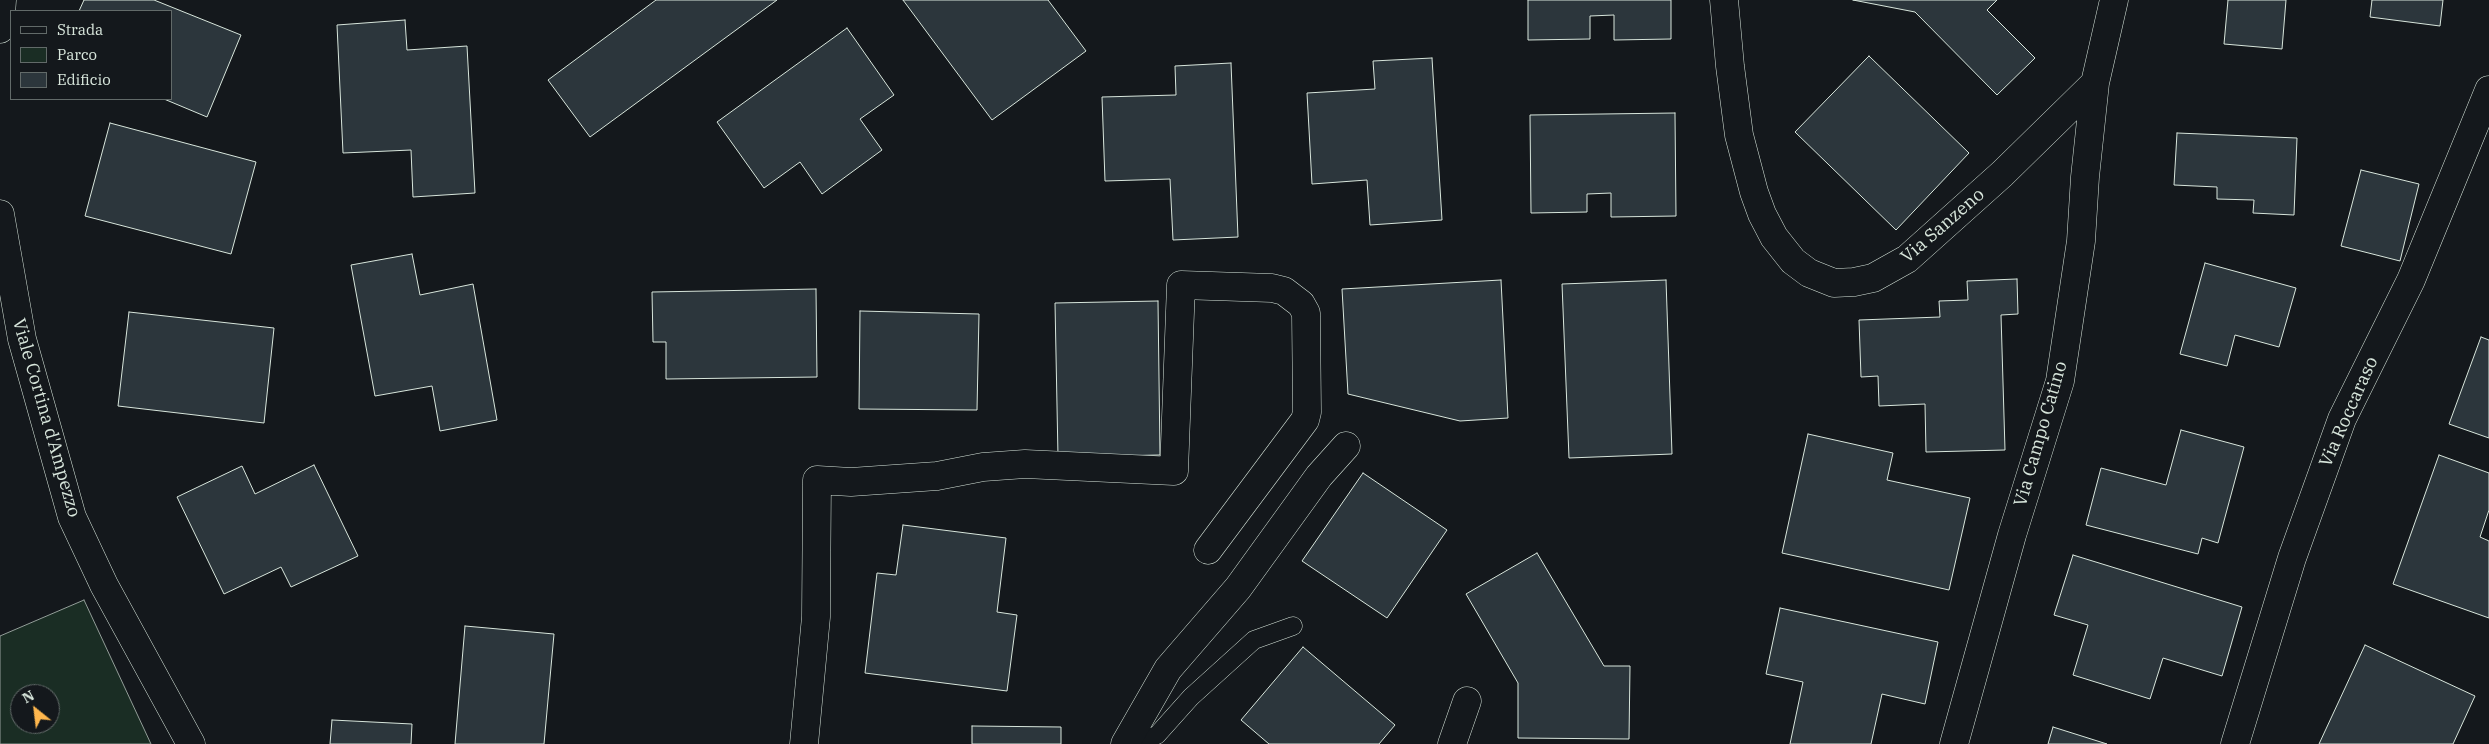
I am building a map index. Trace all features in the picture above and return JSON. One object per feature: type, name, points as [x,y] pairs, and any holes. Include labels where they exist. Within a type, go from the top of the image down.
[{"type":"street","points":[[0,30],[2,0]]},
{"type":"street","name":"Via Sanzeno","points":[[1724,0],[1739,134],[1759,207],[1774,237],[1793,261],[1809,273],[1834,283],[1854,282],[1873,278],[1907,259],[2002,174],[2095,83]]},
{"type":"street","name":"Via Campo Catino","points":[[1954,744],[2012,535],[2060,381],[2081,241],[2085,177],[2095,83],[2114,0]]},
{"type":"street","name":"Via Roccaraso","points":[[2235,744],[2292,558],[2342,419],[2411,280],[2489,90]]},
{"type":"street","name":"Viale Cortina d'Ampezzo","points":[[0,214],[22,340],[69,509],[104,585],[191,744]]},
{"type":"street","points":[[804,744],[816,616],[817,480],[851,482],[937,476],[983,467],[1025,464],[1174,471],[1181,285],[1272,288],[1284,291],[1301,304],[1306,313],[1307,412],[1305,420],[1208,550]]},
{"type":"street","points":[[1125,744],[1168,669],[1238,588],[1320,476],[1346,446]]},
{"type":"street","points":[[1452,744],[1467,701]]},
{"type":"lane","points":[[1132,744],[1157,735],[1191,697],[1254,640],[1293,626]]},
{"type":"green space","points":[[84,600],[151,744],[0,744],[0,636]]},
{"type":"building","points":[[84,0],[154,0],[241,35],[207,117],[166,100],[172,100],[172,10],[79,10]]},
{"type":"building","points":[[656,0],[777,0],[590,137],[548,80]]},
{"type":"building","points":[[903,0],[1048,0],[1086,51],[992,120]]},
{"type":"building","points":[[1528,0],[1671,0],[1671,39],[1614,40],[1614,15],[1590,16],[1590,39],[1528,40]]},
{"type":"building","points":[[1853,0],[1997,0],[1987,10],[2035,58],[1997,95],[1915,12]]},
{"type":"building","points":[[2228,0],[2286,0],[2282,49],[2224,44]]},
{"type":"building","points":[[2372,0],[2443,0],[2440,26],[2370,17]]},
{"type":"building","points":[[405,20],[407,50],[467,46],[475,193],[413,197],[411,150],[343,153],[337,25]]},
{"type":"building","points":[[847,28],[894,95],[860,119],[882,150],[822,194],[800,162],[764,188],[717,122]]},
{"type":"building","points":[[1869,56],[1969,153],[1896,230],[1795,132]]},
{"type":"building","points":[[1432,58],[1442,220],[1370,225],[1367,180],[1312,184],[1307,93],[1375,89],[1373,61]]},
{"type":"building","points":[[1231,63],[1238,237],[1173,240],[1170,179],[1105,181],[1102,97],[1176,95],[1175,66]]},
{"type":"building","points":[[1675,113],[1676,216],[1611,217],[1611,193],[1587,194],[1587,212],[1531,213],[1530,115]]},
{"type":"building","points":[[110,123],[256,162],[231,254],[85,216]]},
{"type":"building","points":[[2177,133],[2297,138],[2294,215],[2253,213],[2254,200],[2217,199],[2217,187],[2174,185]]},
{"type":"building","points":[[2361,170],[2419,184],[2400,261],[2341,246]]},
{"type":"building","points":[[412,254],[420,295],[473,284],[497,420],[440,431],[432,386],[375,396],[351,265]]},
{"type":"building","points":[[2205,263],[2296,288],[2279,347],[2235,335],[2227,366],[2180,354]]},
{"type":"building","points":[[2017,279],[2018,314],[2001,315],[2005,450],[1926,452],[1925,404],[1879,406],[1878,376],[1861,377],[1859,320],[1940,317],[1939,301],[1968,300],[1967,281]]},
{"type":"building","points":[[1501,280],[1508,418],[1460,421],[1348,394],[1342,289]]},
{"type":"building","points":[[1666,280],[1672,454],[1569,458],[1562,284]]},
{"type":"building","points":[[816,289],[817,377],[666,379],[666,342],[653,342],[652,292]]},
{"type":"building","points":[[1158,301],[1160,455],[1058,457],[1055,303]]},
{"type":"building","points":[[860,311],[979,314],[977,410],[859,409]]},
{"type":"building","points":[[129,312],[274,328],[264,423],[118,406]]},
{"type":"building","points":[[2481,337],[2489,340],[2489,438],[2449,424]]},
{"type":"building","points":[[2181,430],[2244,447],[2218,543],[2202,538],[2198,554],[2086,525],[2101,468],[2166,485]]},
{"type":"building","points":[[1808,434],[1893,453],[1887,480],[1970,498],[1949,590],[1782,553]]},
{"type":"building","points":[[2439,455],[2489,473],[2489,510],[2480,537],[2489,541],[2489,618],[2393,584]]},
{"type":"building","points":[[314,465],[358,556],[291,587],[281,567],[224,594],[177,497],[242,466],[255,494]]},
{"type":"building","points":[[1363,473],[1447,530],[1387,618],[1302,561]]},
{"type":"building","points":[[903,525],[1006,538],[997,612],[1017,615],[1007,691],[865,673],[877,573],[896,575]]},
{"type":"building","points":[[1537,553],[1604,666],[1630,666],[1629,739],[1518,738],[1518,683],[1466,594]]},
{"type":"building","points":[[2073,555],[2242,607],[2222,676],[2163,658],[2150,699],[2073,675],[2088,625],[2054,615]]},
{"type":"building","points":[[1780,608],[1938,642],[1925,704],[1882,694],[1871,744],[1790,744],[1803,682],[1766,674]]},
{"type":"building","points":[[465,626],[554,634],[544,744],[455,744]]},
{"type":"building","points":[[2365,645],[2475,696],[2453,744],[2319,744]]},
{"type":"building","points":[[1303,647],[1395,725],[1379,744],[1269,744],[1241,720]]},
{"type":"building","points":[[332,720],[412,724],[411,744],[330,744]]},
{"type":"building","points":[[972,726],[1061,727],[1061,744],[972,744]]},
{"type":"building","points":[[2053,727],[2107,744],[2048,744]]}]
